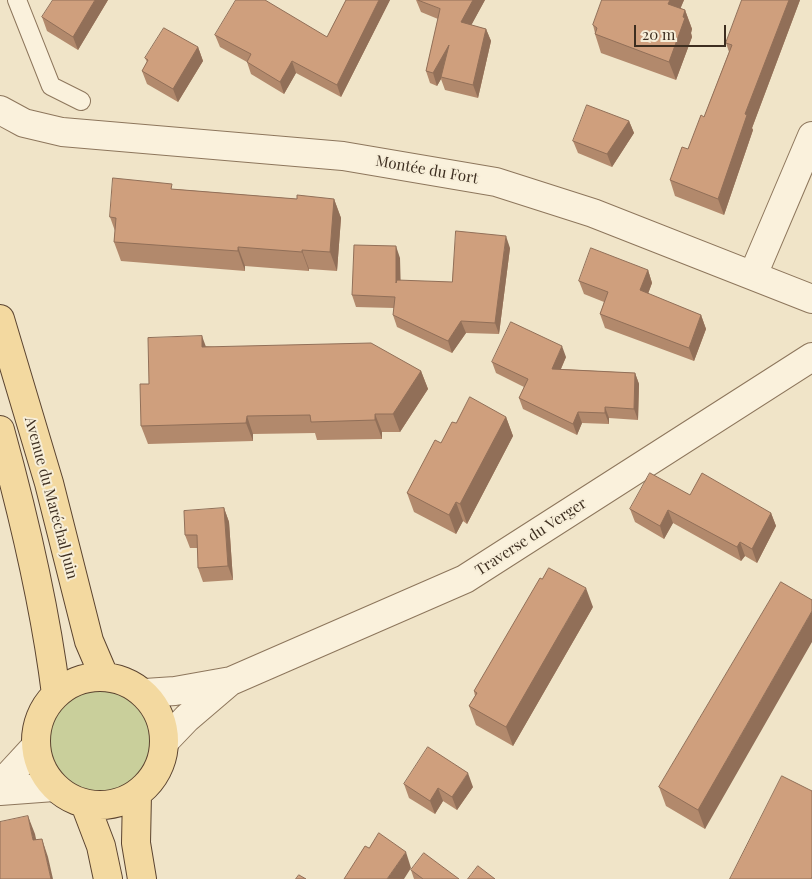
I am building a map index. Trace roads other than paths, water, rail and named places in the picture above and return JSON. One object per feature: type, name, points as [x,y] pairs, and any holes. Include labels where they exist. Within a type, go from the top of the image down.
[{"type":"main road","name":"Avenue du Maréchal Juin","points":[[0,318],[49,484],[89,641],[104,676]]},
{"type":"main road","name":"Avenue du Maréchal Juin","points":[[0,430],[21,506],[51,652],[56,694]]},
{"type":"main road","points":[[104,676],[133,684],[145,693],[160,715],[165,741],[162,761],[152,780],[138,794],[121,802],[103,806],[85,804],[68,798],[54,787],[42,768],[36,746],[37,727],[44,709],[56,694],[70,683],[86,678],[104,676]]},
{"type":"main road","points":[[138,794],[136,843],[142,879]]},
{"type":"main road","points":[[85,804],[101,846],[108,879]]},
{"type":"street","name":"Montée du Fort","points":[[0,110],[24,124],[62,132],[343,156],[496,182],[594,213],[812,298]]},
{"type":"street","points":[[0,136],[24,124]]},
{"type":"street","points":[[753,275],[812,136]]},
{"type":"street","name":"Traverse du Verger","points":[[145,693],[176,691],[231,681],[464,579],[812,357]]},
{"type":"street","name":"Traverse du Verger","points":[[165,741],[186,718],[231,681]]},
{"type":"street","points":[[0,785],[36,746]]},
{"type":"street","points":[[0,791],[54,787]]},
{"type":"lane","points":[[17,0],[51,86],[81,101]]}]
